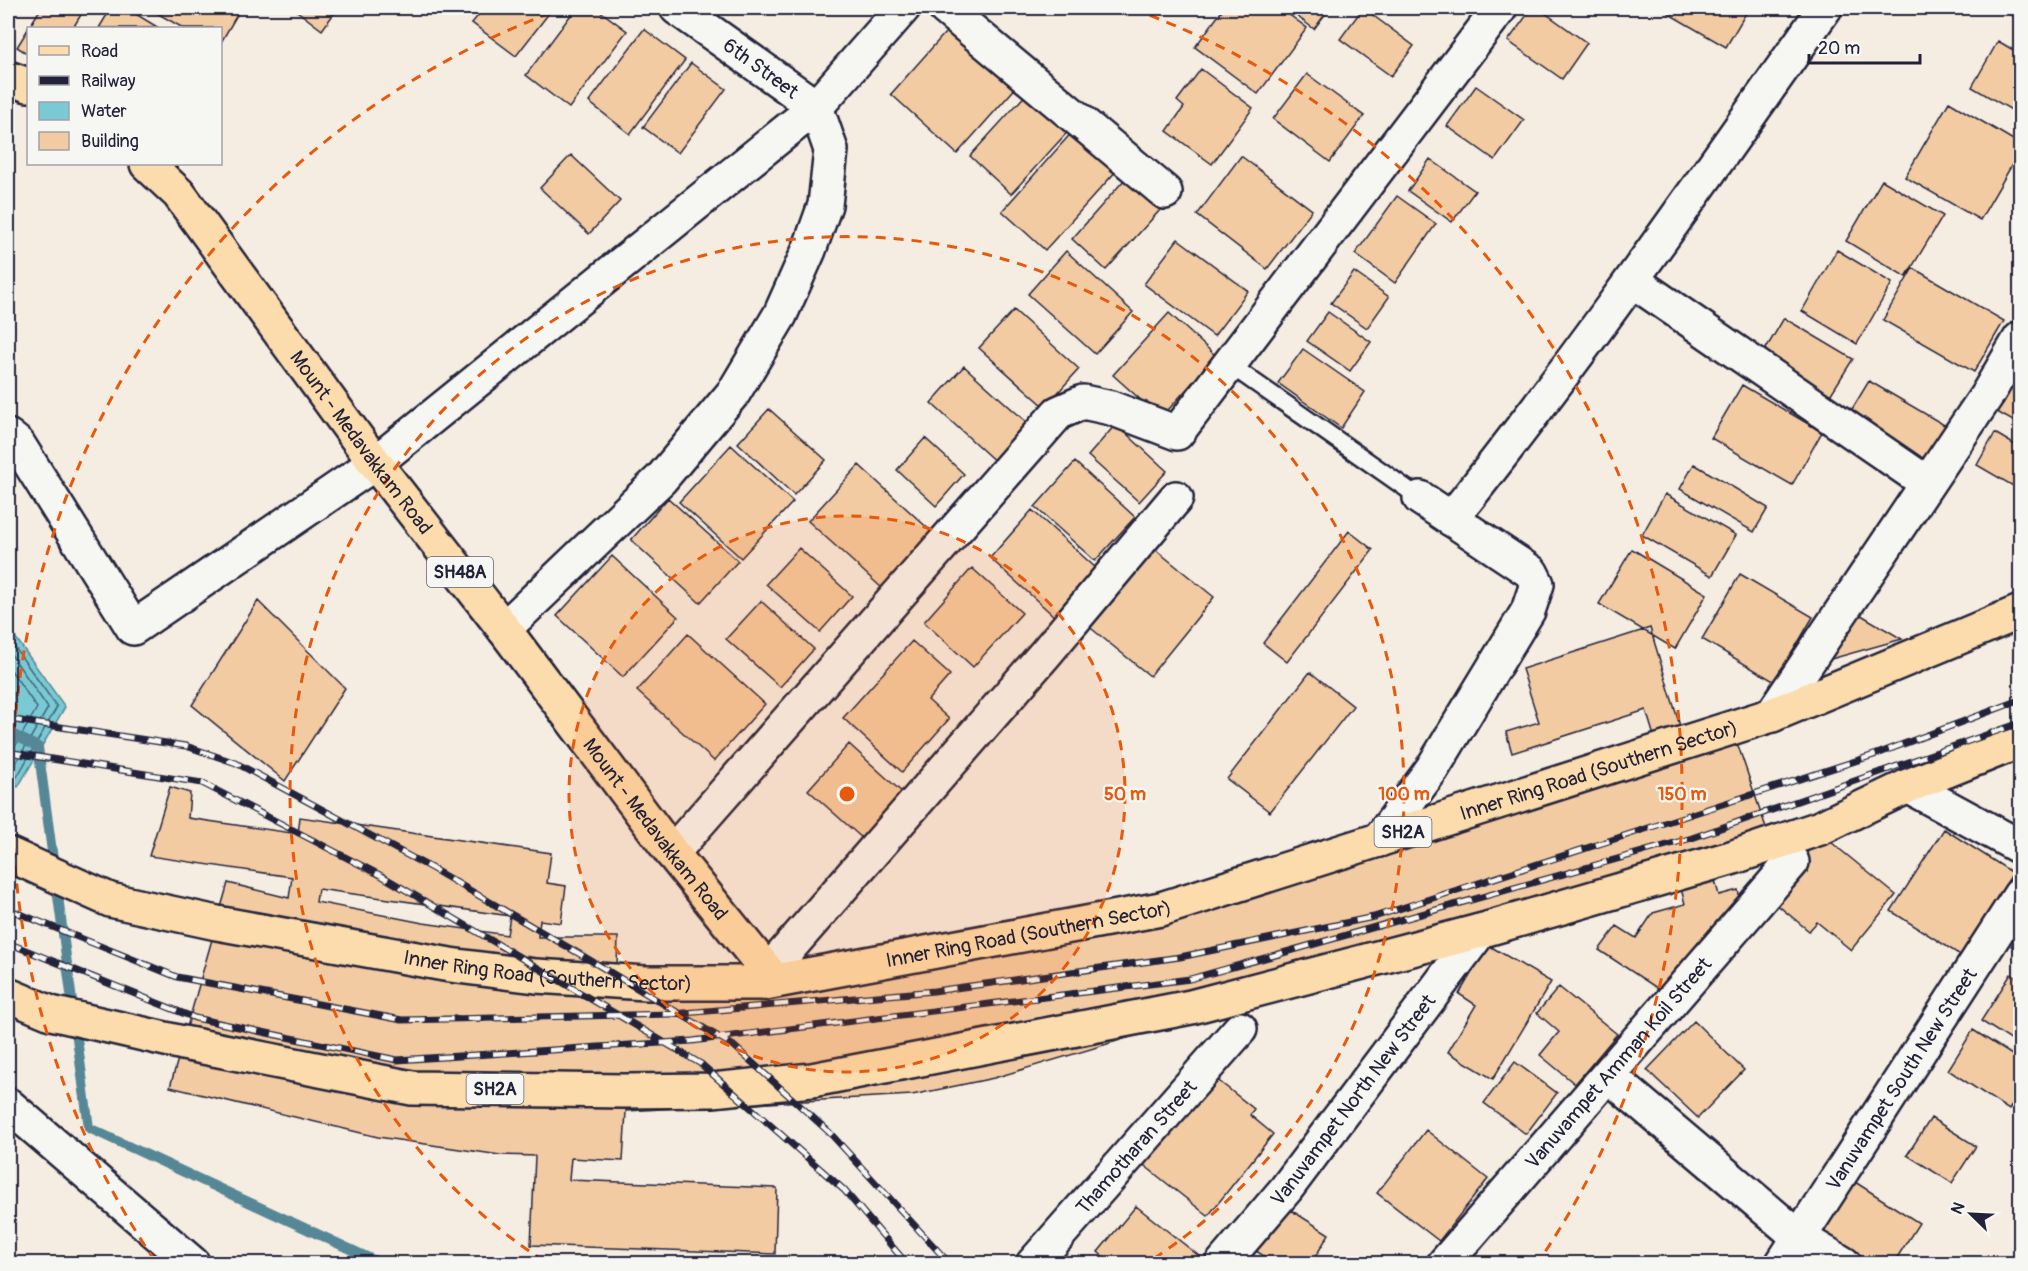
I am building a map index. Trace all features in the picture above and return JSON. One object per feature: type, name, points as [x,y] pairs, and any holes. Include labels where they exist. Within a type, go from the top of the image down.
[{"type":"main road","points":[[8,78],[27,84]]},
{"type":"main road","name":"Mount - Medavakkam Road","points":[[148,165],[179,194],[375,463],[504,629],[767,977]]},
{"type":"main road","name":"Inner Ring Road (Southern Sector)","points":[[8,854],[110,900],[217,923],[450,965],[536,976],[646,983],[767,977],[1161,909],[1772,714],[2020,612]]},
{"type":"main road","name":"SH2A","points":[[8,995],[51,1013],[183,1043],[412,1088],[712,1090],[812,1080],[1191,1007],[1479,931],[1734,857],[1820,828],[1908,786],[2020,741]]},
{"type":"street","name":"6th Street","points":[[676,8],[816,107]]},
{"type":"street","points":[[8,436],[18,444],[133,628],[375,463],[816,107],[903,8]]},
{"type":"street","points":[[945,8],[1165,192]]},
{"type":"street","points":[[672,853],[1058,412],[1083,402],[1111,408],[1177,433],[1500,8]]},
{"type":"street","points":[[1451,519],[1513,442],[1633,281],[1825,8]]},
{"type":"street","points":[[504,629],[661,479],[734,392],[780,315],[809,250],[825,205],[831,150],[816,107]]},
{"type":"street","points":[[1633,281],[1928,483]]},
{"type":"street","points":[[1772,714],[1987,395],[2020,339]]},
{"type":"street","points":[[767,977],[1176,498]]},
{"type":"street","points":[[1378,840],[1432,769],[1510,641],[1535,596],[1537,584],[1532,572],[1420,498]]},
{"type":"street","points":[[1908,786],[2020,847]]},
{"type":"street","name":"Vanuvampet Amman Koil Street","points":[[1444,1263],[1609,1076],[1792,862]]},
{"type":"street","name":"Vanuvampet South New Street","points":[[1791,1251],[2020,895]]},
{"type":"street","name":"Vanuvampet North New Street","points":[[1222,1263],[1286,1189],[1479,931]]},
{"type":"street","name":"Thamotharan Street","points":[[1033,1263],[1240,1029]]},
{"type":"street","points":[[1609,1076],[1791,1251],[1844,1263]]},
{"type":"street","points":[[8,1105],[193,1263]]},
{"type":"lane","points":[[1230,365],[1420,498]]},
{"type":"water","points":[[8,627],[65,707],[18,787],[8,782]]},
{"type":"building","points":[[41,8],[85,8],[74,27],[30,27]]},
{"type":"building","points":[[111,8],[126,8],[157,27],[100,27]]},
{"type":"building","points":[[148,8],[241,8],[222,41],[222,27],[181,27]]},
{"type":"building","points":[[293,8],[338,8],[322,30]]},
{"type":"building","points":[[484,8],[553,8],[516,56],[472,23]]},
{"type":"building","points":[[576,8],[596,8],[627,31],[569,108],[526,75]]},
{"type":"building","points":[[1224,8],[1280,8],[1307,28],[1258,94],[1195,47]]},
{"type":"building","points":[[1286,8],[1330,8],[1314,29]]},
{"type":"building","points":[[1363,8],[1414,46],[1391,76],[1340,39]]},
{"type":"building","points":[[1532,8],[1538,8],[1587,43],[1562,79],[1508,41]]},
{"type":"building","points":[[1673,8],[1749,8],[1726,47],[1669,14]]},
{"type":"building","points":[[1999,8],[2020,8],[2020,20]]},
{"type":"building","points":[[953,24],[1019,84],[957,154],[891,94]]},
{"type":"building","points":[[644,29],[685,60],[630,134],[589,102]]},
{"type":"building","points":[[27,31],[27,53],[17,47]]},
{"type":"building","points":[[1998,41],[2020,54],[2020,115],[1972,87]]},
{"type":"building","points":[[691,63],[726,89],[678,153],[643,127]]},
{"type":"building","points":[[1201,69],[1253,108],[1212,164],[1167,131],[1184,107],[1177,101]]},
{"type":"building","points":[[1307,74],[1364,116],[1330,162],[1273,119]]},
{"type":"building","points":[[1476,86],[1524,120],[1495,160],[1447,126]]},
{"type":"building","points":[[1030,90],[1072,127],[1011,194],[970,156]]},
{"type":"building","points":[[1949,102],[2020,144],[2020,151],[1980,220],[1905,177]]},
{"type":"building","points":[[1074,130],[1118,169],[1045,250],[1002,211]]},
{"type":"building","points":[[571,155],[620,201],[589,234],[540,188]]},
{"type":"building","points":[[1241,156],[1312,210],[1267,269],[1197,215]]},
{"type":"building","points":[[1430,159],[1475,191],[1452,222],[1408,191]]},
{"type":"building","points":[[1125,179],[1160,210],[1106,270],[1072,239]]},
{"type":"building","points":[[1882,180],[1943,216],[1906,277],[1846,241]]},
{"type":"building","points":[[1397,196],[1436,224],[1395,283],[1355,254]]},
{"type":"building","points":[[1178,239],[1248,291],[1214,336],[1144,284]]},
{"type":"building","points":[[1837,250],[1892,283],[1857,344],[1802,311]]},
{"type":"building","points":[[1066,251],[1133,312],[1095,354],[1028,294]]},
{"type":"building","points":[[1913,268],[2004,321],[1974,372],[1883,320]]},
{"type":"building","points":[[1354,272],[1389,297],[1367,328],[1331,303]]},
{"type":"building","points":[[1014,310],[1079,369],[1045,407],[979,348]]},
{"type":"building","points":[[1328,312],[1371,342],[1350,371],[1307,341]]},
{"type":"building","points":[[1169,313],[1216,356],[1161,418],[1113,375]]},
{"type":"building","points":[[1784,318],[1853,359],[1829,397],[1761,357]]},
{"type":"building","points":[[1303,349],[1365,392],[1341,428],[1278,383]]},
{"type":"building","points":[[964,366],[1032,427],[998,464],[931,403]]},
{"type":"building","points":[[2020,373],[2020,425],[1997,412]]},
{"type":"building","points":[[1869,381],[1946,426],[1923,464],[1846,419]]},
{"type":"building","points":[[1742,385],[1822,432],[1792,485],[1711,438]]},
{"type":"building","points":[[769,409],[826,460],[794,495],[738,443]]},
{"type":"building","points":[[1116,424],[1167,471],[1139,502],[1088,456]]},
{"type":"building","points":[[1995,433],[2020,448],[2020,490],[1977,465]]},
{"type":"building","points":[[925,438],[964,474],[936,506],[897,470]]},
{"type":"building","points":[[731,445],[793,502],[741,558],[679,502]]},
{"type":"building","points":[[1075,462],[1135,517],[1095,561],[1035,507]]},
{"type":"building","points":[[1694,464],[1768,508],[1754,532],[1680,489]]},
{"type":"building","points":[[859,465],[933,533],[883,589],[808,521]]},
{"type":"building","points":[[1665,494],[1736,535],[1712,576],[1642,535]]},
{"type":"building","points":[[668,498],[738,561],[700,603],[631,540]]},
{"type":"building","points":[[1032,510],[1097,569],[1055,617],[990,558]]},
{"type":"building","points":[[1349,531],[1373,550],[1287,662],[1263,643]]},
{"type":"building","points":[[1151,546],[1214,597],[1150,676],[1087,625]]},
{"type":"building","points":[[799,548],[852,596],[820,632],[766,584]]},
{"type":"building","points":[[1632,549],[1707,594],[1675,649],[1599,604]]},
{"type":"building","points":[[612,556],[678,617],[623,677],[557,616]]},
{"type":"building","points":[[972,568],[1022,613],[973,667],[924,622]]},
{"type":"building","points":[[1740,574],[1813,617],[1775,682],[1702,639]]},
{"type":"building","points":[[258,601],[345,688],[285,781],[192,705]]},
{"type":"building","points":[[761,601],[814,649],[780,687],[726,639]]},
{"type":"building","points":[[1856,612],[1902,639],[1824,661]]},
{"type":"building","points":[[1650,628],[1684,739],[1731,725],[1772,845],[1710,863],[1719,895],[1738,890],[1743,911],[1672,998],[1599,950],[1617,926],[1636,938],[1653,913],[1685,904],[1677,873],[994,1078],[912,1095],[626,1111],[623,1161],[571,1158],[569,1180],[777,1188],[775,1254],[531,1245],[535,1156],[500,1155],[378,1137],[170,1087],[228,883],[289,898],[292,877],[149,856],[170,787],[190,793],[188,818],[298,834],[300,817],[551,853],[547,883],[566,886],[561,923],[540,920],[538,937],[618,937],[616,994],[907,964],[1657,746],[1646,710],[1512,753],[1506,732],[1539,722],[1522,669]],"holes":[[[318,889],[510,916],[507,935],[423,923],[316,902]]]},
{"type":"building","points":[[688,634],[765,704],[714,761],[637,691]]},
{"type":"building","points":[[912,641],[950,675],[928,700],[949,719],[902,772],[843,718]]},
{"type":"building","points":[[1310,672],[1353,706],[1270,812],[1227,779]]},
{"type":"building","points":[[849,744],[904,794],[863,839],[808,790]]},
{"type":"building","points":[[1944,829],[2013,873],[1960,955],[1891,911]]},
{"type":"building","points":[[1821,834],[1896,895],[1851,950],[1817,922],[1809,931],[1770,899]]},
{"type":"building","points":[[2020,931],[2020,952],[2011,946]]},
{"type":"building","points":[[1488,945],[1551,982],[1493,1079],[1448,1052],[1476,1005],[1459,994]]},
{"type":"building","points":[[2011,974],[2020,980],[2020,1046],[1981,1021]]},
{"type":"building","points":[[1559,987],[1617,1034],[1575,1084],[1540,1055],[1559,1032],[1537,1013]]},
{"type":"building","points":[[1694,1021],[1744,1070],[1698,1118],[1647,1070]]},
{"type":"building","points":[[1973,1030],[2020,1060],[2020,1092],[2009,1110],[1948,1070]]},
{"type":"building","points":[[1515,1062],[1557,1093],[1526,1134],[1484,1103]]},
{"type":"building","points":[[1210,1074],[1254,1109],[1250,1115],[1273,1134],[1208,1216],[1140,1162]]},
{"type":"building","points":[[1931,1118],[1976,1146],[1952,1183],[1907,1155]]},
{"type":"building","points":[[1426,1130],[1488,1179],[1439,1241],[1377,1193]]},
{"type":"building","points":[[1855,1182],[1919,1223],[1893,1264],[1873,1264],[1823,1231]]},
{"type":"building","points":[[1281,1204],[1329,1234],[1311,1264],[1276,1264],[1253,1249]]},
{"type":"building","points":[[1136,1206],[1204,1260],[1201,1264],[1112,1264],[1098,1252]]},
{"type":"waterway","points":[[8,732],[38,747],[89,1128],[382,1264]]},
{"type":"railway","points":[[8,909],[177,977],[402,1020],[673,1014],[934,991],[1180,957],[1374,917],[1877,754],[2020,700]]},
{"type":"railway","points":[[8,719],[186,746],[236,763],[433,869],[734,1046],[829,1132],[950,1264]]},
{"type":"railway","points":[[8,943],[195,1018],[397,1060],[692,1041],[1190,979],[1692,838],[2020,723]]},
{"type":"railway","points":[[8,752],[202,783],[382,876],[701,1064],[844,1190],[907,1264]]}]
